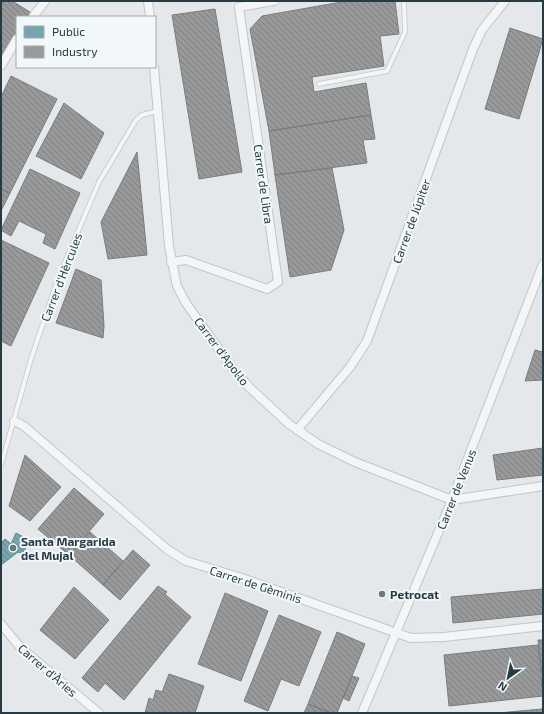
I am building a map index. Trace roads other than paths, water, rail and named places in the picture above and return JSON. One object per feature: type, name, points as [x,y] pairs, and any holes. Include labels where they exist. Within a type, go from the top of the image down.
[{"type":"street","points":[[33,16],[45,1]]},
{"type":"street","points":[[148,1],[150,16]]},
{"type":"street","name":"Carrer de Libra","points":[[171,262],[186,260],[267,289],[278,282],[239,7],[274,1]]},
{"type":"street","name":"Carrer de Júpiter","points":[[297,430],[350,368],[367,341],[473,49],[482,30],[506,1]]},
{"type":"street","points":[[1,66],[16,41]]},
{"type":"street","name":"Carrer d'Apol·lo","points":[[154,68],[171,262],[181,294],[232,368],[267,405],[297,430],[318,444],[355,462],[452,500]]},
{"type":"street","name":"Carrer de Venus","points":[[362,713],[452,500],[543,264]]},
{"type":"street","name":"Carrer de Gèminis","points":[[14,421],[24,426],[176,556],[303,599],[396,634],[411,638],[437,637],[543,626]]},
{"type":"street","points":[[452,500],[543,486]]},
{"type":"street","name":"Carrer d'Àries","points":[[1,624],[20,647],[99,713]]},
{"type":"lane","points":[[320,84],[387,71],[405,32],[404,1]]},
{"type":"lane","name":"Carrer d'Hèrcules","points":[[1,465],[31,359],[59,276],[99,182],[136,120],[146,113],[157,111]]},
{"type":"place","name":"Santa Margarida del Mujal","points":[[13,548]]},
{"type":"place","name":"Petrocat","points":[[382,594]]}]
